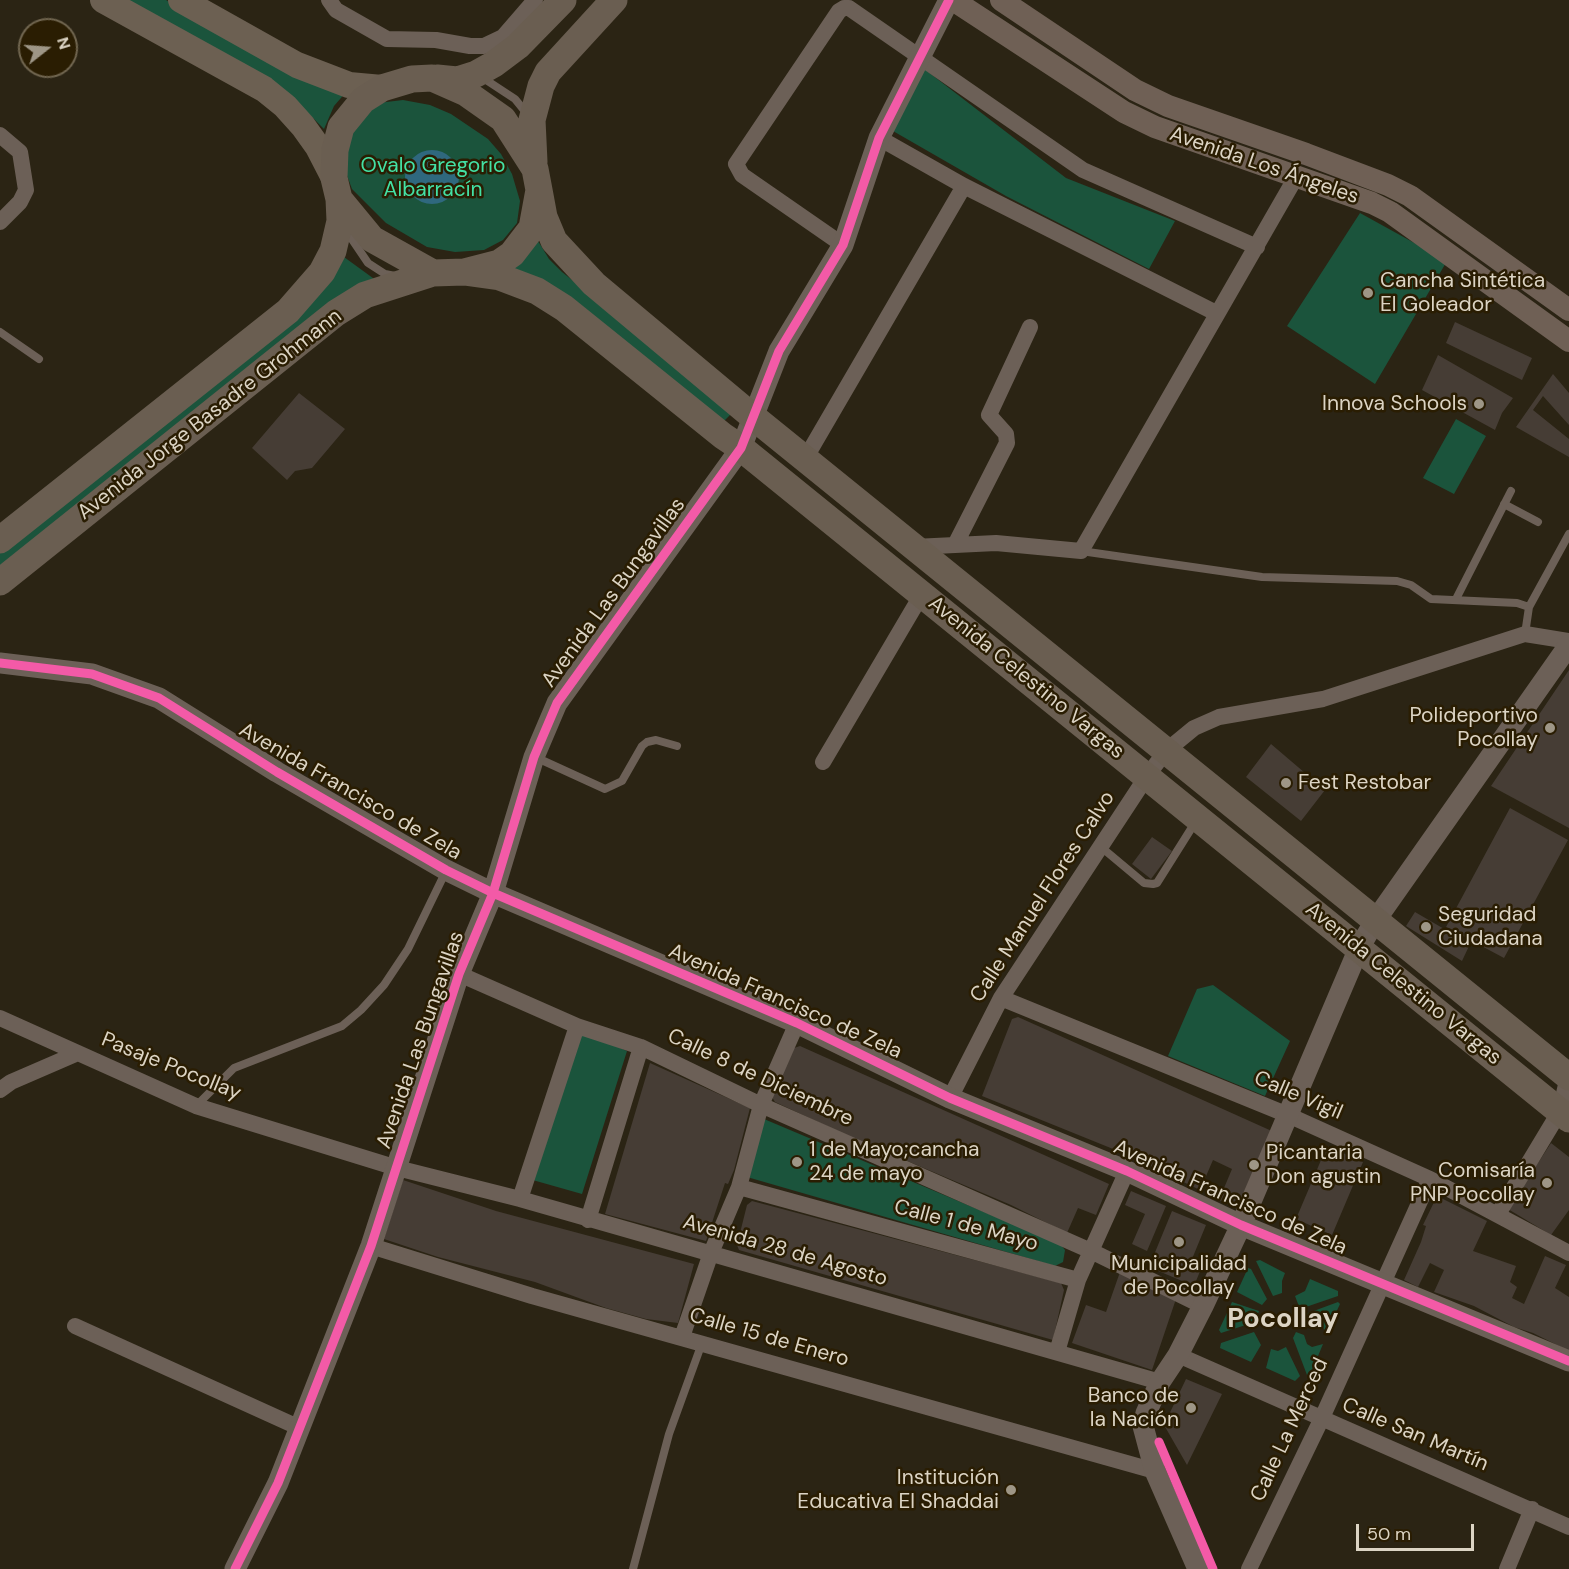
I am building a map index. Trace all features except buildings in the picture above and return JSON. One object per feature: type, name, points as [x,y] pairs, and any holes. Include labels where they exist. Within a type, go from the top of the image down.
[{"type":"highway","points":[[563,0],[518,46],[476,74],[457,80],[412,79],[382,88],[363,100],[341,127],[335,150],[338,199],[372,239],[393,253],[421,277],[465,272],[499,263],[512,254],[532,228],[537,179],[532,120],[541,86],[548,72],[614,0]]},
{"type":"highway","points":[[432,78],[466,93],[503,119],[537,179]]},
{"type":"highway","name":"Avenida Celestino Vargas","points":[[537,179],[544,217],[551,233],[569,260],[594,284],[752,416],[1568,1077]]},
{"type":"highway","name":"Avenida Jorge Basadre Grohmann","points":[[0,540],[288,311],[322,272],[333,251],[338,199]]},
{"type":"highway","name":"Avenida Celestino Vargas","points":[[465,272],[500,277],[537,291],[564,308],[723,436],[741,447],[1564,1115]]},
{"type":"highway","name":"Avenida Jorge Basadre Grohmann","points":[[0,582],[336,314],[365,295],[421,277]]},
{"type":"highway","points":[[865,548],[883,522]]},
{"type":"main road","points":[[103,0],[264,89],[285,106],[318,147],[338,199]]},
{"type":"main road","points":[[181,0],[297,65],[349,85],[382,88]]},
{"type":"main road","name":"Avenida Los Ángeles","points":[[951,0],[1124,112],[1194,142],[1358,198],[1390,212],[1569,341]]},
{"type":"main road","name":"Avenida Los Ángeles","points":[[1001,0],[1135,90],[1168,106],[1366,177],[1410,196],[1569,310]]},
{"type":"main road","points":[[1358,198],[1366,177]]},
{"type":"street","points":[[329,0],[336,10],[387,39],[436,40],[470,46],[484,46],[503,37],[535,0]]},
{"type":"street","name":"Avenida Las Bungavillas","points":[[236,1569],[278,1483],[371,1246],[459,974],[493,893],[534,757],[557,703],[741,447],[779,351],[843,245],[879,138],[919,57],[951,0]]},
{"type":"street","points":[[843,245],[742,175],[736,164],[839,11],[849,8],[1083,170],[1257,247]]},
{"type":"street","points":[[0,135],[20,152],[26,190],[20,202],[0,222]]},
{"type":"street","points":[[879,138],[964,186],[1216,313]]},
{"type":"street","points":[[914,547],[996,543],[1081,551],[1296,177]]},
{"type":"street","points":[[805,459],[964,186]]},
{"type":"street","points":[[955,544],[1007,443],[1006,434],[989,415],[1030,327]]},
{"type":"street","points":[[823,762],[922,594]]},
{"type":"street","name":"Calle Manuel Flores Calvo","points":[[950,1098],[1001,998],[1147,776],[1166,751],[1194,728],[1210,720],[1323,699],[1525,634],[1569,643]]},
{"type":"street","points":[[1198,1569],[1155,1471],[1143,1426],[1160,1382],[1178,1355],[1241,1225],[1359,948],[1375,921],[1569,643]]},
{"type":"street","name":"Avenida Francisco de Zela","points":[[0,663],[92,674],[159,698],[277,772],[446,870],[493,893],[797,1023],[950,1098],[1127,1171],[1241,1225],[1569,1361]]},
{"type":"street","name":"Calle 8 de Diciembre","points":[[459,974],[577,1026],[641,1047],[761,1105],[1091,1251],[1203,1306]]},
{"type":"street","name":"Calle Vigil","points":[[1001,998],[1288,1115],[1430,1179],[1569,1254]]},
{"type":"street","name":"Pasaje Pocollay","points":[[0,1018],[196,1106],[397,1167]]},
{"type":"street","points":[[682,1337],[711,1253],[739,1187],[761,1105],[797,1023]]},
{"type":"street","points":[[520,1199],[577,1026]]},
{"type":"street","points":[[588,1220],[641,1047]]},
{"type":"street","points":[[0,1090],[11,1082],[78,1053]]},
{"type":"street","points":[[1498,1214],[1564,1115],[1568,1077]]},
{"type":"street","name":"Avenida 28 de Agosto","points":[[397,1167],[520,1199],[1160,1382]]},
{"type":"street","points":[[1058,1352],[1078,1280],[1127,1171]]},
{"type":"street","name":"Calle La Merced","points":[[1249,1569],[1321,1420],[1430,1179]]},
{"type":"street","name":"Calle 1 de Mayo","points":[[739,1187],[1078,1280]]},
{"type":"street","name":"Calle 15 de Enero","points":[[371,1246],[532,1296],[1155,1471]]},
{"type":"street","points":[[75,1326],[300,1428]]},
{"type":"street","name":"Calle San Martín","points":[[1178,1355],[1321,1420],[1532,1509],[1569,1527]]},
{"type":"street","points":[[1507,1569],[1532,1509]]},
{"type":"lane","points":[[476,74],[515,99],[532,120]]},
{"type":"lane","points":[[0,332],[39,359]]},
{"type":"lane","points":[[1456,599],[1511,491]]},
{"type":"lane","points":[[1504,504],[1538,522]]},
{"type":"lane","points":[[1525,634],[1529,607],[1569,534]]},
{"type":"lane","points":[[1081,551],[1262,577],[1397,581],[1411,585],[1431,599],[1508,602],[1529,607]]},
{"type":"lane","points":[[534,757],[605,789],[622,781],[642,746],[647,742],[656,741],[677,746]]},
{"type":"lane","points":[[1101,848],[1144,883],[1157,883],[1198,818]]},
{"type":"lane","points":[[196,1106],[234,1068],[342,1026],[361,1010],[384,985],[408,949],[446,870]]},
{"type":"lane","points":[[633,1569],[669,1434],[702,1343]]},
{"type":"green space","points":[[127,0],[166,0],[298,74],[347,91],[334,106],[324,129],[298,103]]},
{"type":"green space","points":[[923,68],[1066,178],[1175,221],[1149,269],[1006,196],[893,131]]},
{"type":"green space","name":"Ovalo Gregorio Albarracín","points":[[403,100],[430,105],[451,114],[488,139],[501,154],[512,174],[520,201],[517,223],[503,240],[484,250],[455,252],[427,247],[386,223],[352,189],[342,162],[344,139],[378,103]]},
{"type":"green space","name":"Cancha Sintética El Goleador","points":[[1360,213],[1447,261],[1375,384],[1287,326]]},
{"type":"green space","points":[[535,236],[549,259],[562,272],[727,403],[731,409],[730,415],[725,420],[718,421],[508,270]]},
{"type":"green space","points":[[344,257],[377,281],[0,570],[0,549]]},
{"type":"green space","points":[[1456,419],[1486,436],[1454,494],[1423,478]]},
{"type":"green space","points":[[1213,985],[1290,1041],[1265,1096],[1168,1056],[1197,989]]},
{"type":"green space","points":[[570,1026],[627,1051],[582,1194],[522,1177]]},
{"type":"green space","points":[[764,1119],[1060,1244],[1065,1250],[1063,1262],[1055,1266],[747,1177]]},
{"type":"green space","points":[[1260,1260],[1285,1273],[1282,1293],[1273,1296],[1256,1261]]},
{"type":"green space","points":[[1248,1268],[1251,1269],[1267,1299],[1262,1305],[1237,1292]]},
{"type":"green space","points":[[1310,1279],[1338,1291],[1338,1296],[1300,1309],[1295,1296],[1305,1291]]},
{"type":"green space","points":[[1232,1302],[1259,1311],[1255,1322],[1221,1333],[1219,1330]]},
{"type":"green space","points":[[1338,1302],[1340,1304],[1327,1332],[1316,1321],[1307,1325],[1301,1322],[1300,1316]]},
{"type":"green space","points":[[1254,1332],[1261,1345],[1251,1362],[1220,1348],[1221,1343]]},
{"type":"green space","points":[[1296,1332],[1304,1335],[1307,1344],[1312,1347],[1323,1344],[1311,1373],[1307,1375],[1293,1338]]},
{"type":"green space","points":[[1286,1347],[1300,1376],[1295,1381],[1266,1368],[1271,1349],[1278,1351]]},
{"type":"water","points":[[427,150],[437,150],[447,154],[455,162],[459,177],[455,192],[447,200],[437,204],[427,204],[417,200],[409,192],[405,182],[405,172],[409,162],[417,154]]},
{"type":"cycle path","points":[[235,1569],[278,1483],[371,1246],[459,974],[493,893],[534,757],[557,703],[741,448],[779,351],[843,245],[879,138],[949,0]]},
{"type":"cycle path","points":[[0,663],[92,674],[159,698],[277,772],[446,870],[493,893],[797,1023],[950,1098],[1127,1171],[1241,1225],[1569,1361]]},
{"type":"cycle path","points":[[1159,1442],[1213,1569]]},
{"type":"place","name":"Cancha Sintética El Goleador","points":[[1368,293]]},
{"type":"place","name":"Innova Schools","points":[[1479,404]]},
{"type":"place","name":"Polideportivo Pocollay","points":[[1550,728]]},
{"type":"place","name":"Fest Restobar","points":[[1286,783]]},
{"type":"place","name":"Seguridad Ciudadana","points":[[1426,927]]},
{"type":"place","name":"1 de Mayo;cancha 24 de mayo","points":[[797,1162]]},
{"type":"place","name":"Picantaria Don agustin","points":[[1254,1165]]},
{"type":"place","name":"Comisaría PNP Pocollay","points":[[1547,1183]]},
{"type":"place","name":"Municipalidad de Pocollay","points":[[1179,1242]]},
{"type":"place","name":"Banco de la Nación","points":[[1191,1408]]},
{"type":"place","name":"Institución Educativa El Shaddai","points":[[1011,1490]]},
{"type":"district","name":"Pocollay","points":[[1283,1320]]}]
